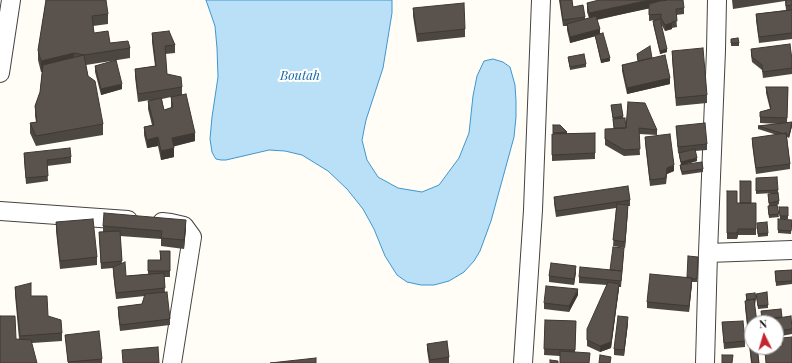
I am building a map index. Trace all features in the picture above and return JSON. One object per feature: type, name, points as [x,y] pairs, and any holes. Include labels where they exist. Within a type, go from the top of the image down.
[{"type":"street","points":[[0,73],[11,0]]},
{"type":"street","points":[[523,363],[533,210],[541,0]]},
{"type":"street","points":[[705,363],[717,0]]},
{"type":"street","points":[[0,211],[171,223],[184,226],[192,237],[172,363]]},
{"type":"street","points":[[708,253],[792,250]]},
{"type":"water","name":"Boutah","points":[[206,0],[392,0],[392,13],[383,68],[366,120],[362,140],[367,160],[378,177],[398,188],[422,192],[439,185],[459,158],[469,133],[477,76],[484,61],[493,59],[503,62],[510,67],[515,85],[516,101],[514,137],[491,221],[480,251],[474,261],[464,272],[449,281],[434,285],[421,285],[407,282],[397,275],[385,256],[374,229],[363,209],[347,189],[328,171],[302,155],[285,151],[269,150],[226,160],[216,159],[212,152],[210,139],[218,77],[217,48],[215,26]]},
{"type":"building","points":[[46,0],[106,0],[108,14],[92,16],[94,33],[108,31],[110,43],[128,41],[130,48],[84,55],[74,53],[41,61],[38,50]]},
{"type":"building","points":[[560,0],[572,0],[573,7],[583,5],[585,17],[563,20]]},
{"type":"building","points":[[599,0],[650,0],[589,13],[587,3]]},
{"type":"building","points":[[671,0],[683,0],[684,8],[676,9],[677,21],[665,25],[661,18],[661,14],[649,15],[649,4]]},
{"type":"building","points":[[786,0],[792,0],[792,5],[786,6]]},
{"type":"building","points":[[464,3],[465,29],[417,34],[413,8]]},
{"type":"building","points":[[792,10],[792,33],[759,37],[756,14]]},
{"type":"building","points":[[596,16],[600,29],[570,37],[567,24]]},
{"type":"building","points":[[660,19],[667,49],[660,51],[653,21]]},
{"type":"building","points":[[169,31],[175,45],[165,46],[167,74],[181,77],[182,87],[138,94],[135,69],[156,66],[152,33]]},
{"type":"building","points":[[603,33],[610,58],[601,60],[595,35]]},
{"type":"building","points":[[738,38],[739,43],[731,43],[731,39]]},
{"type":"building","points":[[790,44],[792,68],[763,72],[762,65],[752,57],[751,49]]},
{"type":"building","points":[[650,46],[652,58],[638,61],[637,54]]},
{"type":"building","points":[[703,48],[707,95],[676,98],[672,51]]},
{"type":"building","points":[[584,54],[586,64],[570,67],[568,57]]},
{"type":"building","points":[[84,55],[88,76],[95,81],[103,124],[36,136],[30,123],[37,122],[35,106],[40,92],[43,65]]},
{"type":"building","points":[[665,55],[670,78],[627,88],[622,65]]},
{"type":"building","points":[[116,60],[122,84],[101,89],[95,66]]},
{"type":"building","points":[[766,87],[788,87],[787,118],[760,117],[760,112],[771,109]]},
{"type":"building","points":[[186,94],[195,133],[172,138],[174,148],[161,151],[158,137],[147,140],[144,127],[154,125],[148,101],[161,98],[164,110],[173,107],[171,97]]},
{"type":"building","points":[[628,102],[645,103],[657,130],[639,128],[640,149],[624,150],[605,139],[605,129],[626,128]]},
{"type":"building","points":[[621,104],[623,116],[613,118],[611,105]]},
{"type":"building","points":[[625,118],[626,128],[614,128],[613,119]]},
{"type":"building","points":[[792,122],[789,135],[758,126]]},
{"type":"building","points":[[705,123],[707,144],[678,147],[676,126]]},
{"type":"building","points":[[553,125],[560,125],[567,132],[553,133]]},
{"type":"building","points":[[595,133],[595,153],[552,155],[552,134]]},
{"type":"building","points":[[786,133],[790,164],[756,168],[752,138]]},
{"type":"building","points":[[670,134],[674,165],[667,168],[666,178],[650,180],[645,137]]},
{"type":"building","points":[[70,148],[71,157],[47,160],[48,176],[26,178],[24,153]]},
{"type":"building","points":[[695,149],[697,158],[681,162],[679,153]]},
{"type":"building","points":[[702,162],[703,169],[682,172],[680,165]]},
{"type":"building","points":[[777,177],[778,190],[756,191],[756,178]]},
{"type":"building","points":[[740,181],[751,181],[751,203],[740,203]]},
{"type":"building","points":[[628,186],[630,200],[556,211],[554,197]]},
{"type":"building","points":[[727,191],[737,191],[737,203],[756,203],[756,229],[738,229],[737,233],[727,233]]},
{"type":"building","points":[[778,193],[779,201],[769,203],[768,194]]},
{"type":"building","points":[[617,204],[628,205],[625,242],[613,240]]},
{"type":"building","points":[[777,205],[779,214],[769,215],[768,206]]},
{"type":"building","points":[[779,207],[788,207],[788,216],[780,216]]},
{"type":"building","points":[[104,213],[186,220],[184,240],[161,238],[162,231],[103,226]]},
{"type":"building","points":[[93,219],[97,257],[60,261],[56,222]]},
{"type":"building","points":[[778,219],[792,220],[791,231],[778,230]]},
{"type":"building","points":[[767,222],[768,233],[758,234],[757,223]]},
{"type":"building","points":[[120,231],[122,261],[101,263],[99,232]]},
{"type":"building","points":[[613,247],[624,248],[622,271],[610,270]]},
{"type":"building","points":[[160,251],[170,251],[170,271],[148,271],[148,260],[161,260]]},
{"type":"building","points":[[688,256],[698,257],[697,279],[687,277]]},
{"type":"building","points":[[125,262],[126,276],[164,273],[165,288],[116,293],[113,267]]},
{"type":"building","points":[[551,263],[576,266],[574,279],[549,276]]},
{"type":"building","points":[[580,267],[622,271],[621,281],[579,277]]},
{"type":"building","points":[[792,270],[792,281],[776,282],[775,271]]},
{"type":"building","points":[[650,274],[692,278],[689,306],[647,302]]},
{"type":"building","points":[[608,282],[619,284],[611,342],[600,346],[587,340],[587,329]]},
{"type":"building","points":[[31,283],[31,296],[47,296],[48,316],[61,320],[62,333],[20,336],[15,287]]},
{"type":"building","points":[[546,286],[578,289],[569,306],[544,303]]},
{"type":"building","points":[[167,292],[170,319],[120,325],[118,307],[142,304],[145,294]]},
{"type":"building","points":[[767,292],[768,305],[758,306],[756,294]]},
{"type":"building","points":[[755,293],[756,299],[747,300],[746,294]]},
{"type":"building","points":[[754,299],[756,315],[747,315],[745,301]]},
{"type":"building","points":[[781,309],[782,315],[762,315],[761,311]]},
{"type":"building","points":[[0,316],[15,316],[16,339],[31,340],[37,363],[0,363]]},
{"type":"building","points":[[618,316],[628,317],[624,350],[614,349]]},
{"type":"building","points":[[791,316],[792,329],[784,330],[784,317]]},
{"type":"building","points":[[545,320],[576,321],[575,350],[544,349]]},
{"type":"building","points":[[743,321],[744,341],[724,343],[722,322]]},
{"type":"building","points":[[99,331],[102,359],[68,362],[65,335]]},
{"type":"building","points":[[792,337],[792,363],[766,363],[765,355],[784,355],[784,338]]},
{"type":"building","points":[[447,341],[449,357],[430,360],[427,344]]},
{"type":"building","points":[[158,347],[159,363],[123,363],[122,350]]},
{"type":"building","points":[[560,351],[590,353],[589,363],[560,363]]},
{"type":"building","points":[[600,355],[611,357],[610,363],[599,363]]},
{"type":"building","points":[[722,355],[733,355],[732,363],[722,363]]},
{"type":"building","points":[[751,355],[758,355],[759,363],[752,363]]},
{"type":"building","points":[[316,358],[316,363],[270,363]]},
{"type":"building","points":[[550,360],[558,361],[558,363],[550,363]]}]
